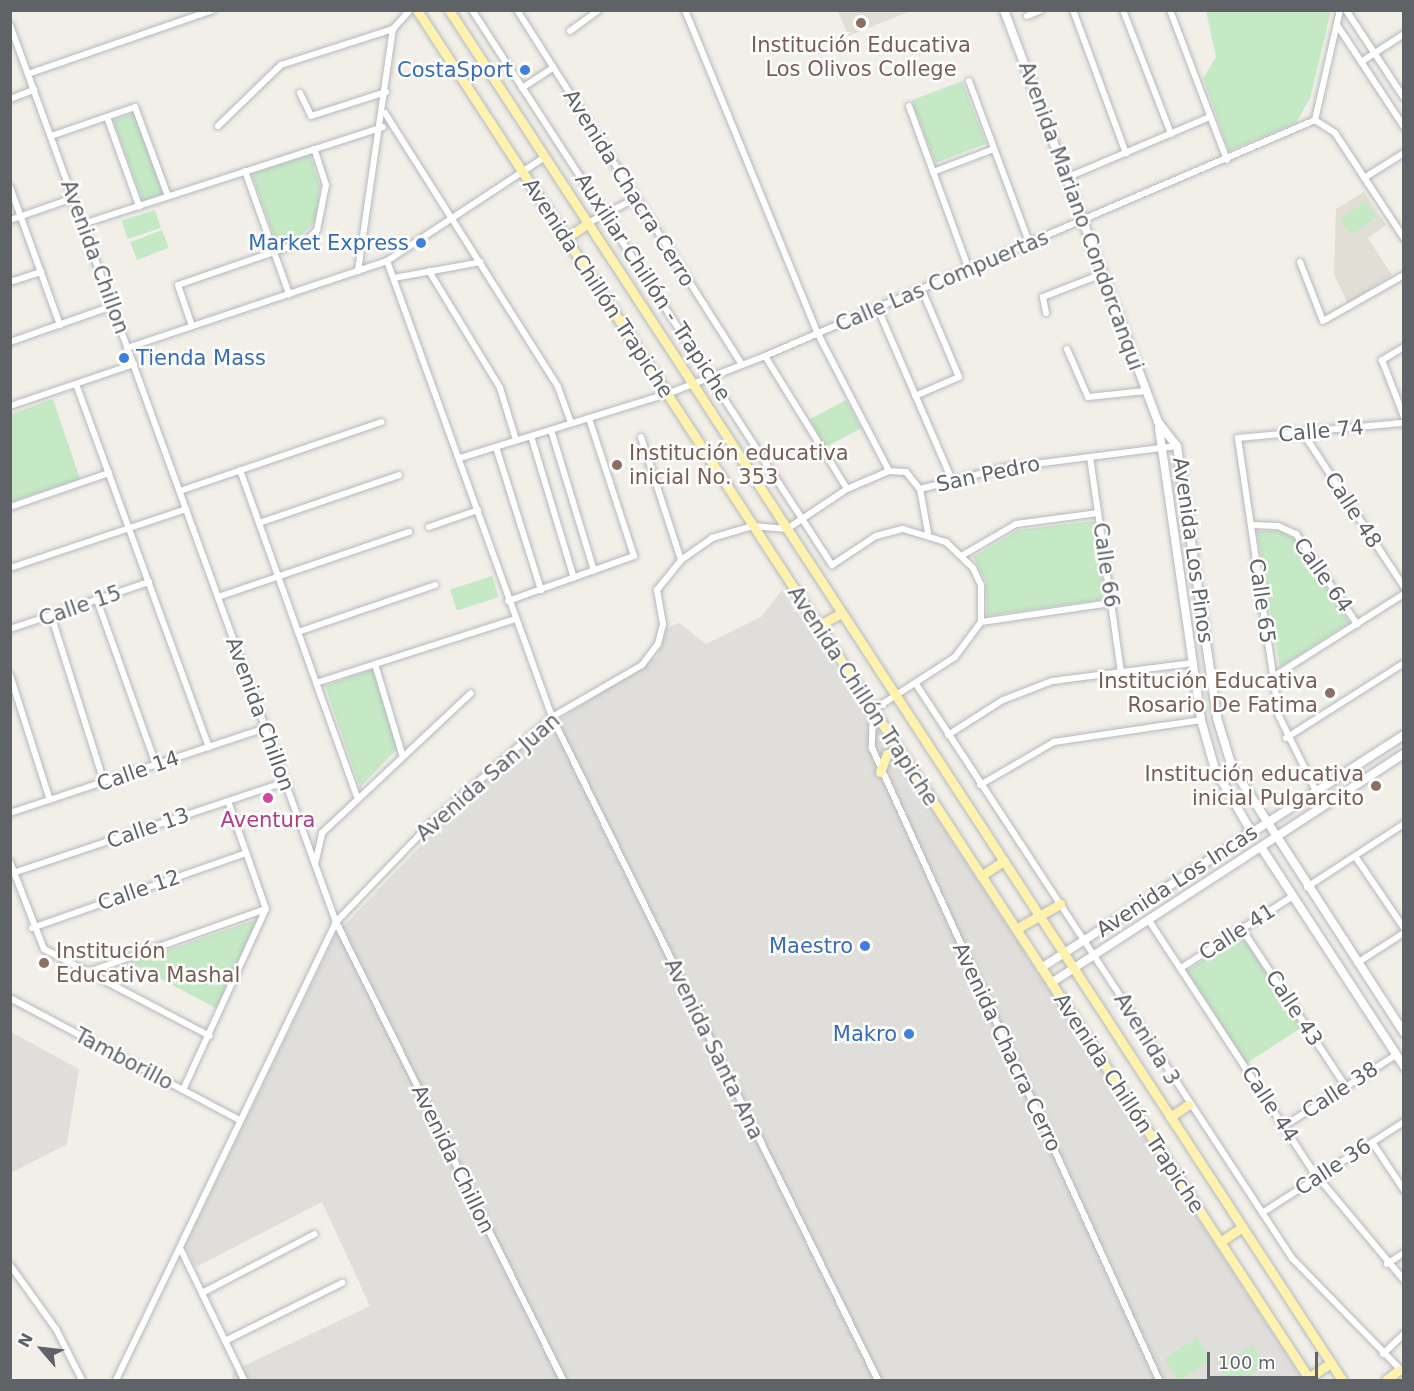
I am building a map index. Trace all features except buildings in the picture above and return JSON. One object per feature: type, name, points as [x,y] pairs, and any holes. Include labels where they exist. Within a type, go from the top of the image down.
[{"type":"main road","name":"Avenida Chillón Trapiche","points":[[417,10],[1309,1379]]},
{"type":"main road","name":"Avenida Chillón Trapiche","points":[[449,10],[1342,1380]]},
{"type":"main road","points":[[565,239],[588,223]]},
{"type":"main road","points":[[818,626],[841,612]]},
{"type":"main road","points":[[880,772],[886,754],[900,752]]},
{"type":"main road","points":[[981,876],[1003,861]]},
{"type":"main road","points":[[1016,929],[1038,914],[1060,904]]},
{"type":"main road","points":[[1170,1117],[1188,1105]]},
{"type":"main road","points":[[1220,1242],[1242,1227]]},
{"type":"main road","points":[[1309,1379],[1331,1363]]},
{"type":"main road","points":[[1386,1380],[1401,1371]]},
{"type":"street","points":[[28,74],[213,10]]},
{"type":"street","points":[[218,126],[281,65],[393,29],[410,10]]},
{"type":"street","name":"Auxiliar Chillón - Trapiche","points":[[472,10],[713,376],[832,564],[876,536],[903,529],[928,533]]},
{"type":"street","name":"Avenida Chacra Cerro","points":[[517,10],[742,365]]},
{"type":"street","points":[[585,10],[589,17]]},
{"type":"street","points":[[570,31],[599,10]]},
{"type":"street","points":[[685,10],[818,334],[889,471],[847,489],[787,529]]},
{"type":"street","name":"Avenida Mariano Condorcanqui","points":[[1005,10],[1158,422],[1162,448]]},
{"type":"street","points":[[1027,16],[1041,10]]},
{"type":"street","points":[[1072,10],[1126,153]]},
{"type":"street","points":[[1124,10],[1171,134]]},
{"type":"street","points":[[1170,10],[1227,160]]},
{"type":"street","points":[[1340,10],[1315,120],[1335,133],[1404,238]]},
{"type":"street","points":[[1346,10],[1404,98]]},
{"type":"street","name":"Avenida Chillon","points":[[10,25],[336,922],[563,1380]]},
{"type":"street","points":[[1337,25],[1404,127]]},
{"type":"street","points":[[358,271],[385,113],[393,29]]},
{"type":"street","points":[[1361,62],[1404,34]]},
{"type":"street","points":[[522,88],[553,68]]},
{"type":"street","points":[[969,81],[1029,244]]},
{"type":"street","points":[[10,99],[34,90]]},
{"type":"street","points":[[300,93],[311,116],[386,92]]},
{"type":"street","points":[[909,106],[969,270]]},
{"type":"street","points":[[51,136],[135,107],[168,196]]},
{"type":"street","points":[[385,113],[558,387],[571,423]]},
{"type":"street","points":[[106,117],[139,206]]},
{"type":"street","points":[[1066,178],[1210,117]]},
{"type":"street","name":"Calle Las Compuertas","points":[[460,458],[667,394],[765,356],[1227,160],[1315,120]]},
{"type":"street","points":[[83,224],[382,126]]},
{"type":"street","points":[[192,326],[178,285],[306,241],[320,223],[326,185],[314,149]]},
{"type":"street","points":[[933,172],[994,149]]},
{"type":"street","points":[[1364,178],[1404,153]]},
{"type":"street","points":[[128,348],[387,261],[545,157]]},
{"type":"street","points":[[245,171],[289,294]]},
{"type":"street","points":[[10,187],[60,325]]},
{"type":"street","points":[[10,220],[73,198]]},
{"type":"street","points":[[588,223],[636,198]]},
{"type":"street","name":"Avenida Santa Ana","points":[[387,261],[460,458],[508,601],[552,717],[878,1380]]},
{"type":"street","points":[[394,278],[481,262]]},
{"type":"street","points":[[1300,262],[1323,321],[1404,275]]},
{"type":"street","points":[[429,271],[500,388],[516,440]]},
{"type":"street","points":[[10,282],[41,272]]},
{"type":"street","points":[[1046,313],[1043,297],[1102,274]]},
{"type":"street","points":[[915,396],[959,377],[922,290]]},
{"type":"street","points":[[10,342],[112,306]]},
{"type":"street","points":[[878,309],[952,480]]},
{"type":"street","points":[[1403,348],[1382,360],[1404,417]]},
{"type":"street","points":[[1067,349],[1088,397],[1146,391]]},
{"type":"street","points":[[765,356],[847,489]]},
{"type":"street","points":[[10,406],[134,364]]},
{"type":"street","points":[[76,384],[209,747]]},
{"type":"street","points":[[508,601],[634,556],[589,418]]},
{"type":"street","points":[[180,491],[381,422]]},
{"type":"street","name":"Avenida Mariano Condorcanqui","points":[[1158,422],[1177,446]]},
{"type":"street","name":"Calle 74","points":[[1238,438],[1404,423]]},
{"type":"street","points":[[551,429],[594,571]]},
{"type":"street","name":"Calle 48","points":[[1303,433],[1404,587]]},
{"type":"street","points":[[531,436],[574,578]]},
{"type":"street","points":[[641,437],[681,560]]},
{"type":"street","name":"Calle 65","points":[[1238,438],[1274,677],[1286,738],[1316,791]]},
{"type":"street","name":"San Pedro","points":[[889,471],[906,472],[920,489],[952,480],[1090,457],[1177,446]]},
{"type":"street","name":"Avenida Los Pinos","points":[[1177,446],[1217,718],[1232,767],[1357,963],[1400,1021],[1404,1033]]},
{"type":"street","points":[[496,447],[541,590]]},
{"type":"street","name":"Avenida Los Pinos","points":[[1162,448],[1201,720],[1215,769],[1252,833]]},
{"type":"street","name":"Calle 66","points":[[1090,457],[1121,672]]},
{"type":"street","points":[[240,470],[357,795]]},
{"type":"street","points":[[10,507],[109,473]]},
{"type":"street","points":[[259,523],[399,475]]},
{"type":"street","points":[[873,710],[955,657],[981,622],[981,585],[963,555],[928,533],[920,489]]},
{"type":"street","points":[[10,568],[186,509]]},
{"type":"street","points":[[429,527],[478,510]]},
{"type":"street","points":[[963,555],[1016,525],[1098,513]]},
{"type":"street","name":"Calle 64","points":[[1251,525],[1278,526],[1296,534],[1357,624]]},
{"type":"street","name":"Avenida San Juan","points":[[116,1380],[180,1248],[238,1119],[336,922],[431,823],[552,717],[642,664],[658,644],[663,624],[657,590],[681,560],[712,538],[753,526],[787,529]]},
{"type":"street","points":[[218,597],[409,532]]},
{"type":"street","name":"Calle 15","points":[[10,629],[149,582]]},
{"type":"street","points":[[298,632],[435,585]]},
{"type":"street","points":[[1274,677],[1404,594]]},
{"type":"street","points":[[97,600],[156,765]]},
{"type":"street","points":[[981,622],[1111,603]]},
{"type":"street","points":[[51,615],[104,782]]},
{"type":"street","points":[[316,683],[515,619]]},
{"type":"street","points":[[948,735],[1026,689],[1121,672],[1192,663]]},
{"type":"street","points":[[1286,738],[1404,663]]},
{"type":"street","points":[[375,664],[402,754]]},
{"type":"street","points":[[10,675],[50,800]]},
{"type":"street","name":"Avenida 3","points":[[916,684],[980,785],[1094,955],[1188,1105],[1299,1266],[1401,1371]]},
{"type":"street","points":[[315,865],[322,833],[357,795],[471,693]]},
{"type":"street","name":"Avenida Chacra Cerro","points":[[873,710],[871,735],[880,772],[1159,1380]]},
{"type":"street","points":[[980,785],[1054,742],[1201,720]]},
{"type":"street","name":"Calle 14","points":[[10,813],[265,728]]},
{"type":"street","name":"Avenida Los Incas","points":[[1041,968],[1404,735]]},
{"type":"street","name":"Avenida Los Incas","points":[[1051,983],[1404,754]]},
{"type":"street","name":"Calle 13","points":[[12,874],[285,782]]},
{"type":"street","points":[[183,1090],[210,1036],[266,909],[228,801]]},
{"type":"street","points":[[1307,886],[1404,824]]},
{"type":"street","points":[[1261,847],[1404,1066]]},
{"type":"street","points":[[1268,859],[1283,849]]},
{"type":"street","name":"Calle 12","points":[[32,928],[246,853]]},
{"type":"street","points":[[1355,856],[1404,928]]},
{"type":"street","points":[[10,862],[12,874],[32,928],[44,949],[85,973],[210,1036]]},
{"type":"street","name":"Calle 41","points":[[1180,968],[1293,896]]},
{"type":"street","points":[[85,973],[266,909]]},
{"type":"street","name":"Calle 44","points":[[1148,919],[1318,1177],[1387,1264],[1404,1280]]},
{"type":"street","name":"Calle 43","points":[[1242,928],[1346,1087]]},
{"type":"street","points":[[1357,963],[1404,933]]},
{"type":"street","name":"Tamborillo","points":[[10,998],[238,1119]]},
{"type":"street","name":"Calle 38","points":[[1284,1126],[1396,1055]]},
{"type":"street","name":"Calle 36","points":[[1262,1213],[1404,1122]]},
{"type":"street","points":[[1372,1142],[1404,1190]]},
{"type":"street","points":[[202,1293],[315,1234]]},
{"type":"street","points":[[180,1248],[244,1380]]},
{"type":"street","points":[[1387,1264],[1404,1253]]},
{"type":"street","points":[[10,1265],[56,1329],[82,1380]]},
{"type":"street","points":[[225,1341],[342,1283]]},
{"type":"street","points":[[1383,1354],[1404,1334]]},
{"type":"shaded area","name":"Institución Educativa Los Olivos College","points":[[838,11],[911,11],[848,36]]},
{"type":"shaded area","points":[[1364,192],[1386,225],[1368,238],[1392,275],[1348,304],[1334,274],[1336,209]]},
{"type":"shaded area","points":[[782,590],[907,772],[1303,1380],[232,1380],[233,1371],[370,1306],[322,1202],[196,1267],[185,1246],[336,934],[476,788],[548,727],[657,656],[667,628],[679,623],[706,644],[761,617]]},
{"type":"shaded area","points":[[11,1032],[79,1069],[67,1144],[11,1173]]},
{"type":"green space","points":[[1206,11],[1331,11],[1310,98],[1296,123],[1229,151],[1203,78],[1216,57]]},
{"type":"green space","points":[[962,81],[986,144],[936,163],[912,100]]},
{"type":"green space","points":[[134,113],[163,194],[143,201],[113,121]]},
{"type":"green space","points":[[310,154],[320,186],[316,220],[300,237],[277,245],[252,174]]},
{"type":"green space","points":[[1366,201],[1377,217],[1351,235],[1340,219]]},
{"type":"green space","points":[[155,210],[161,228],[128,239],[122,221]]},
{"type":"green space","points":[[162,230],[169,248],[137,260],[130,242]]},
{"type":"green space","points":[[53,399],[80,479],[11,502],[11,414]]},
{"type":"green space","points":[[846,400],[861,428],[825,448],[810,419]]},
{"type":"green space","points":[[1093,521],[1105,599],[987,616],[986,582],[973,557],[1018,530]]},
{"type":"green space","points":[[1257,531],[1279,531],[1295,539],[1349,623],[1280,667]]},
{"type":"green space","points":[[492,576],[499,597],[457,611],[450,590]]},
{"type":"green space","points":[[373,669],[399,747],[360,787],[325,686]]},
{"type":"green space","points":[[260,918],[218,1009],[130,963]]},
{"type":"green space","points":[[1242,935],[1302,1027],[1247,1063],[1187,971]]},
{"type":"green space","points":[[1197,1338],[1211,1360],[1178,1380],[1165,1358]]},
{"type":"green space","points":[[1252,1345],[1266,1365],[1244,1380],[1226,1380],[1218,1368]]},
{"type":"place","name":"Institución Educativa Los Olivos College","points":[[861,23]]},
{"type":"place","name":"CostaSport","points":[[525,70]]},
{"type":"place","name":"Market Express","points":[[421,243]]},
{"type":"place","name":"Tienda Mass","points":[[124,358]]},
{"type":"place","name":"Institución educativa inicial No. 353","points":[[617,465]]},
{"type":"place","name":"Institución Educativa Rosario De Fatima","points":[[1330,693]]},
{"type":"place","name":"Institución educativa inicial Pulgarcito","points":[[1376,786]]},
{"type":"place","name":"Aventura","points":[[268,798]]},
{"type":"place","name":"Maestro","points":[[865,946]]},
{"type":"place","name":"Institución Educativa Mashal","points":[[44,963]]},
{"type":"place","name":"Makro","points":[[909,1034]]}]
